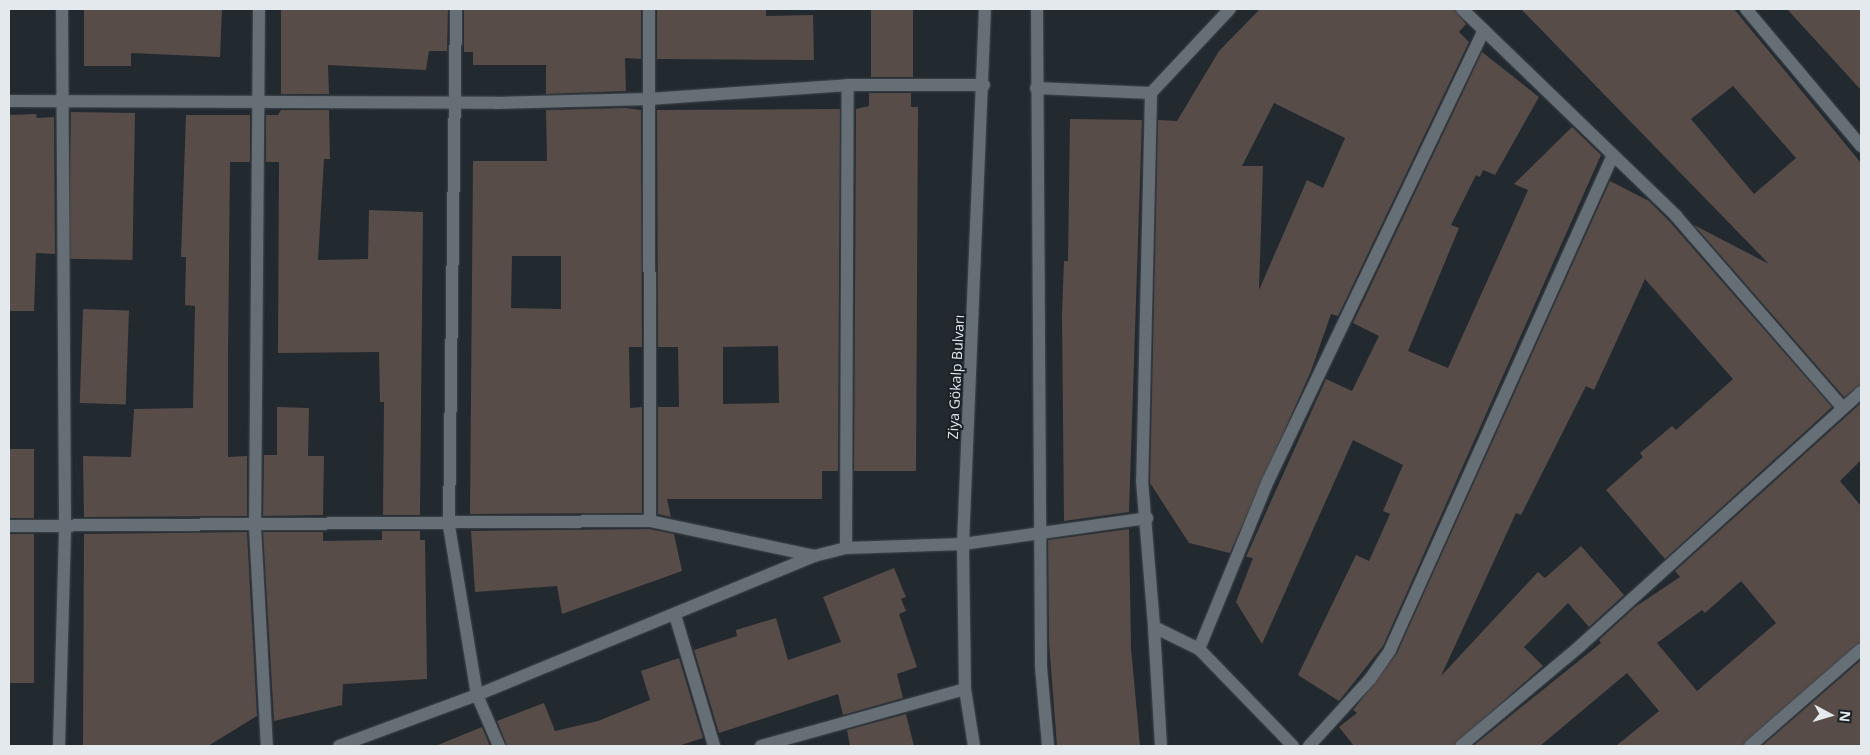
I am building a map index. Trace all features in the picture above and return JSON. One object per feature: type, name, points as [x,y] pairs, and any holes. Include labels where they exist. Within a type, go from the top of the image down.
[{"type":"street","points":[[59,746],[65,526],[60,101],[62,9]]},
{"type":"street","points":[[259,9],[255,527],[267,746]]},
{"type":"street","points":[[456,9],[457,103],[448,526],[477,695],[499,746]]},
{"type":"street","points":[[649,9],[650,521]]},
{"type":"street","name":"Ziya Gökalp Bulvarı","points":[[974,746],[965,689],[963,544],[984,85],[985,9]]},
{"type":"street","points":[[1036,9],[1040,667],[1048,746]]},
{"type":"street","points":[[1161,746],[1147,518],[1142,480],[1151,93],[1230,9]]},
{"type":"street","points":[[1462,9],[1676,216],[1843,408]]},
{"type":"street","points":[[1746,9],[1861,146]]},
{"type":"street","points":[[1199,649],[1268,480],[1484,30]]},
{"type":"street","points":[[9,101],[457,103],[649,100],[848,85],[984,85]]},
{"type":"street","points":[[846,548],[848,85]]},
{"type":"street","points":[[1036,88],[1151,93]]},
{"type":"street","points":[[1308,746],[1370,679],[1390,650],[1613,155]]},
{"type":"street","points":[[1461,746],[1580,646],[1861,392]]},
{"type":"street","points":[[339,746],[477,695],[675,615],[814,556],[846,548],[963,544],[1147,518]]},
{"type":"street","points":[[9,526],[448,526],[650,521],[814,556]]},
{"type":"street","points":[[675,615],[714,746]]},
{"type":"street","points":[[1154,627],[1199,649],[1293,746]]},
{"type":"street","points":[[1750,746],[1861,650]]},
{"type":"street","points":[[761,746],[965,689]]},
{"type":"building","points":[[84,9],[222,9],[220,57],[131,53],[131,66],[84,66]]},
{"type":"building","points":[[281,9],[448,9],[447,51],[429,51],[426,70],[328,65],[329,94],[281,94]]},
{"type":"building","points":[[464,9],[641,9],[641,59],[625,58],[626,91],[546,94],[546,65],[473,65],[473,52],[464,52]]},
{"type":"building","points":[[657,9],[766,9],[766,16],[813,15],[814,60],[657,59]]},
{"type":"building","points":[[871,9],[913,9],[913,77],[871,77]]},
{"type":"building","points":[[1260,9],[1454,9],[1466,24],[1459,32],[1469,42],[1338,316],[1331,314],[1311,371],[1230,553],[1189,543],[1150,483],[1158,120],[1177,121],[1219,51]],"holes":[[[1274,103],[1345,138],[1323,188],[1307,180],[1259,290],[1263,166],[1242,166]]]},
{"type":"building","points":[[1521,9],[1734,9],[1861,163],[1861,384],[1844,397],[1694,225],[1769,264]],"holes":[[[1733,86],[1796,158],[1754,194],[1691,119]]]},
{"type":"building","points":[[1787,9],[1861,9],[1861,90]]},
{"type":"building","points":[[1482,52],[1539,97],[1495,175],[1483,170],[1480,177],[1476,175],[1451,225],[1459,228],[1408,351],[1448,368],[1528,190],[1514,184],[1572,127],[1601,155],[1383,646],[1339,701],[1298,675],[1356,555],[1369,561],[1390,514],[1383,511],[1403,465],[1353,440],[1262,644],[1236,602],[1253,558],[1246,557],[1326,379],[1352,391],[1379,336],[1353,323]]},
{"type":"building","points":[[869,93],[911,93],[911,107],[918,107],[916,471],[854,471],[856,109],[869,106]]},
{"type":"building","points":[[626,108],[641,110],[642,347],[629,347],[630,408],[642,407],[642,513],[470,514],[473,161],[547,161],[546,110]],"holes":[[[512,256],[561,256],[561,309],[511,308]]]},
{"type":"building","points":[[840,109],[838,471],[822,471],[822,499],[667,499],[671,517],[658,514],[658,407],[679,407],[678,347],[658,347],[657,110]],"holes":[[[778,346],[779,403],[723,404],[723,347]]]},
{"type":"building","points":[[281,110],[329,110],[330,159],[324,159],[318,260],[368,259],[369,210],[423,212],[420,515],[383,515],[384,402],[380,402],[379,352],[278,353],[279,162],[266,162],[266,115],[278,115]]},
{"type":"building","points":[[71,112],[135,113],[132,260],[68,259]]},
{"type":"building","points":[[36,114],[37,118],[54,117],[55,254],[36,253],[34,311],[9,311],[9,115]]},
{"type":"building","points":[[186,115],[250,115],[250,162],[230,162],[228,355],[228,457],[247,456],[247,516],[84,517],[83,456],[131,457],[134,409],[193,408],[195,306],[185,305],[186,257],[181,257]]},
{"type":"building","points":[[1070,119],[1142,120],[1129,512],[1064,521],[1062,314],[1064,261],[1068,261]]},
{"type":"building","points":[[1610,181],[1649,201],[1670,222],[1832,407],[1665,559],[1606,490],[1643,457],[1640,453],[1672,426],[1676,430],[1733,379],[1645,279],[1594,390],[1586,386],[1521,515],[1516,513],[1441,676],[1538,572],[1545,578],[1581,546],[1624,595],[1589,627],[1568,603],[1524,647],[1543,666],[1453,746],[1354,746],[1339,727],[1357,713],[1353,710],[1397,653]]},
{"type":"building","points":[[83,309],[129,311],[126,405],[80,403]]},
{"type":"building","points":[[1861,403],[1861,460],[1840,481],[1861,506],[1861,641],[1742,746],[1616,746],[1659,711],[1627,673],[1540,746],[1473,746],[1601,643],[1599,640],[1635,607],[1680,577],[1675,571]],"holes":[[[1741,581],[1776,623],[1697,691],[1657,643],[1702,610],[1705,613]]]},
{"type":"building","points":[[277,407],[309,408],[308,456],[324,456],[323,515],[263,516],[264,455],[277,455]]},
{"type":"building","points":[[9,449],[34,449],[34,518],[9,518]]},
{"type":"building","points":[[649,529],[674,534],[682,571],[562,614],[557,586],[475,592],[471,531]]},
{"type":"building","points":[[1129,529],[1131,648],[1140,746],[1057,746],[1049,642],[1048,540]]},
{"type":"building","points":[[382,531],[420,531],[420,540],[425,540],[427,679],[343,684],[342,705],[274,721],[263,532],[323,532],[323,541],[382,540]]},
{"type":"building","points":[[247,532],[257,716],[208,746],[83,746],[84,534]]},
{"type":"building","points":[[9,534],[34,534],[34,683],[9,683]]},
{"type":"building","points":[[894,568],[906,597],[901,599],[906,611],[899,614],[917,667],[897,674],[903,698],[843,715],[838,694],[719,733],[694,650],[737,636],[736,630],[776,618],[788,660],[841,642],[823,597]]},
{"type":"building","points":[[679,658],[703,738],[678,746],[507,746],[497,721],[544,703],[555,731],[598,721],[650,700],[641,671]]},
{"type":"building","points":[[1861,660],[1861,746],[1762,746]]},
{"type":"building","points":[[906,714],[914,746],[850,746],[847,730]]},
{"type":"building","points":[[482,727],[490,746],[438,745]]}]
